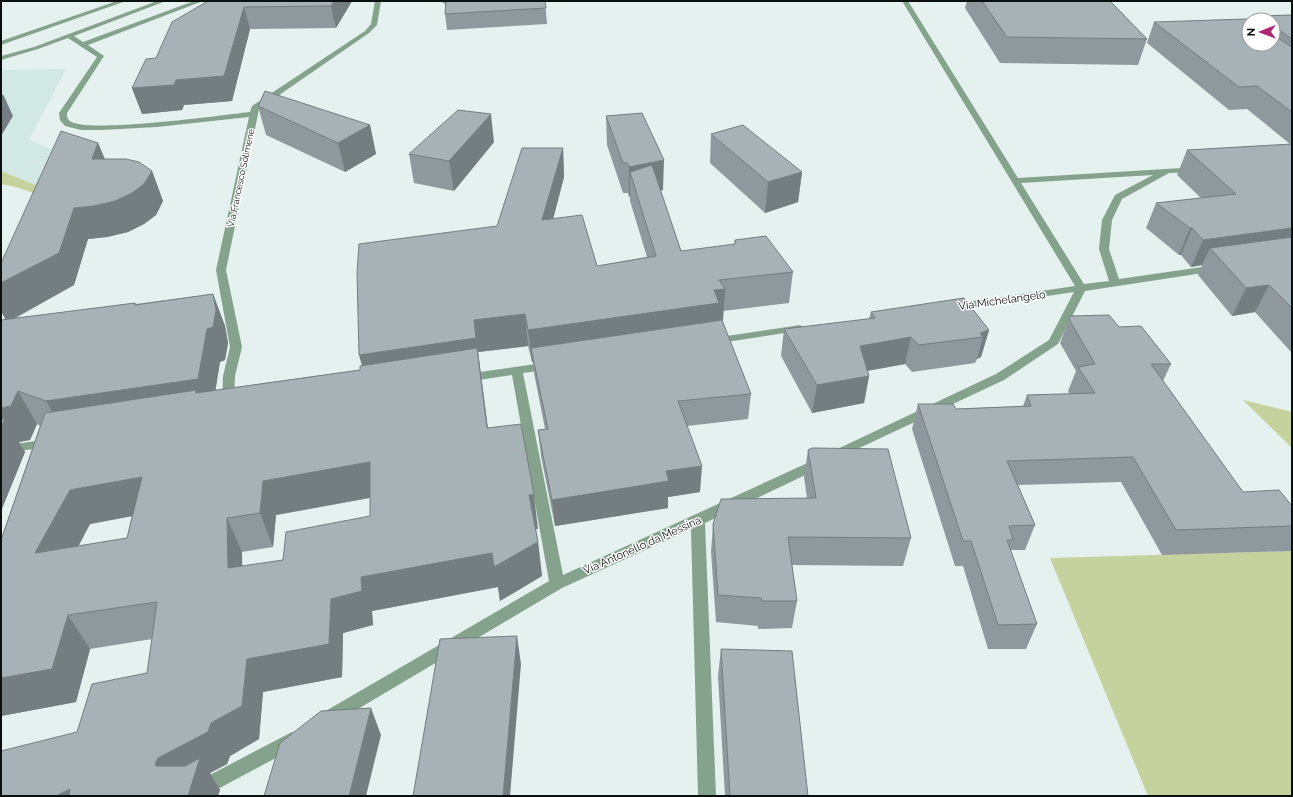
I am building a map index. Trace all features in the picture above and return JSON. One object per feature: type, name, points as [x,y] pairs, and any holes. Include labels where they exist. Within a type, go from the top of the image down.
[{"type":"street","points":[[1,43],[123,1]]},
{"type":"street","points":[[1,58],[69,36],[163,1]]},
{"type":"street","points":[[83,44],[200,1]]},
{"type":"street","name":"Via Francesco Solimene","points":[[231,414],[229,376],[236,347],[221,270],[255,108],[367,32],[374,25],[378,1]]},
{"type":"street","points":[[905,1],[1081,288]]},
{"type":"street","points":[[69,36],[101,56],[100,61],[63,113],[64,120],[69,124],[82,127],[115,128],[254,114]]},
{"type":"street","points":[[1016,181],[1206,168]]},
{"type":"street","points":[[1115,283],[1104,249],[1107,220],[1118,197],[1167,171]]},
{"type":"street","name":"Via Michelangelo","points":[[939,309],[1230,266]]},
{"type":"street","name":"Via Antonello da Messina","points":[[318,725],[557,584],[698,520],[1000,377],[1054,342],[1081,288]]},
{"type":"street","points":[[703,342],[813,327]]},
{"type":"street","points":[[454,380],[563,363]]},
{"type":"street","points":[[517,370],[557,584]]},
{"type":"street","points":[[1,450],[56,442],[48,457]]},
{"type":"street","points":[[698,520],[707,796]]},
{"type":"street","points":[[188,796],[304,733]]},
{"type":"shaded area","points":[[66,69],[29,140],[52,149],[38,186],[1,171],[1,70]]},
{"type":"green space","points":[[1,171],[38,186],[34,193],[1,184]]},
{"type":"green space","points":[[1243,400],[1292,412],[1292,448]]},
{"type":"green space","points":[[1292,551],[1292,796],[1148,796],[1050,558]]},
{"type":"building","points":[[208,1],[334,1],[331,6],[244,7],[224,76],[176,80],[174,85],[132,88],[146,59],[156,58],[172,22]]},
{"type":"building","points":[[446,1],[545,1],[546,8],[445,14]]},
{"type":"building","points":[[982,1],[1110,1],[1147,39],[1007,37]]},
{"type":"building","points":[[1281,15],[1292,15],[1292,39],[1281,31]]},
{"type":"building","points":[[1241,19],[1241,52],[1281,52],[1281,40],[1292,47],[1292,112],[1257,86],[1239,87],[1154,22]]},
{"type":"building","points":[[265,91],[370,125],[338,143],[258,106]]},
{"type":"building","points":[[458,110],[491,114],[449,161],[409,154]]},
{"type":"building","points":[[642,113],[664,160],[629,167],[627,163],[623,163],[606,116]]},
{"type":"building","points":[[743,125],[802,172],[768,182],[711,134]]},
{"type":"building","points":[[61,131],[98,143],[92,159],[126,159],[139,162],[152,171],[144,184],[132,193],[115,201],[94,206],[74,208],[59,253],[1,283],[1,263]]},
{"type":"building","points":[[1292,144],[1292,228],[1203,240],[1192,228],[1156,203],[1236,194],[1187,150]]},
{"type":"building","points":[[522,148],[563,148],[542,220],[582,215],[597,266],[656,256],[630,172],[652,165],[681,251],[735,244],[735,240],[766,236],[793,272],[719,280],[725,289],[714,290],[719,303],[528,330],[525,314],[474,320],[476,338],[359,355],[357,273],[359,244],[497,226]]},
{"type":"building","points":[[1292,237],[1292,308],[1269,285],[1246,288],[1210,248]]},
{"type":"building","points":[[213,294],[216,310],[213,327],[207,329],[198,379],[46,401],[18,391],[11,406],[1,408],[1,320],[135,303],[135,305]]},
{"type":"building","points":[[964,298],[989,330],[980,333],[983,337],[919,345],[911,337],[860,346],[869,376],[817,385],[784,329],[875,318],[871,312]]},
{"type":"building","points":[[1109,315],[1119,327],[1141,326],[1171,364],[1151,364],[1243,492],[1279,490],[1292,506],[1292,526],[1176,530],[1133,457],[1007,461],[1035,525],[1009,526],[1013,540],[1007,540],[1037,624],[998,625],[971,541],[963,541],[918,404],[953,404],[956,409],[1031,406],[1027,395],[1095,393],[1078,367],[1095,364],[1069,319],[1070,316]]},
{"type":"building","points":[[722,320],[751,394],[678,401],[702,466],[666,471],[669,481],[552,500],[538,430],[548,429],[531,348]]},
{"type":"building","points":[[477,348],[487,428],[521,424],[534,495],[529,495],[538,542],[494,567],[492,553],[361,577],[362,591],[331,599],[329,644],[247,659],[242,706],[211,723],[208,732],[158,758],[155,764],[156,766],[185,766],[200,758],[188,796],[69,796],[70,789],[56,796],[1,796],[1,751],[77,732],[92,684],[147,673],[157,602],[68,615],[52,669],[1,678],[1,540],[45,413],[196,390],[196,393],[360,370],[360,366]],"holes":[[[370,462],[370,516],[286,532],[283,560],[228,568],[227,518],[260,513],[263,481]],[[142,477],[127,538],[35,553],[70,490]]]},
{"type":"building","points":[[1,419],[5,419],[1,427]]},
{"type":"building","points":[[812,448],[888,449],[911,538],[788,537],[797,601],[762,601],[761,598],[718,595],[713,524],[721,499],[816,498],[808,450]]},
{"type":"building","points":[[517,636],[503,796],[413,796],[440,639]]},
{"type":"building","points":[[721,649],[792,651],[808,796],[730,796]]},
{"type":"building","points":[[371,708],[349,796],[264,796],[280,743],[321,711]]}]
